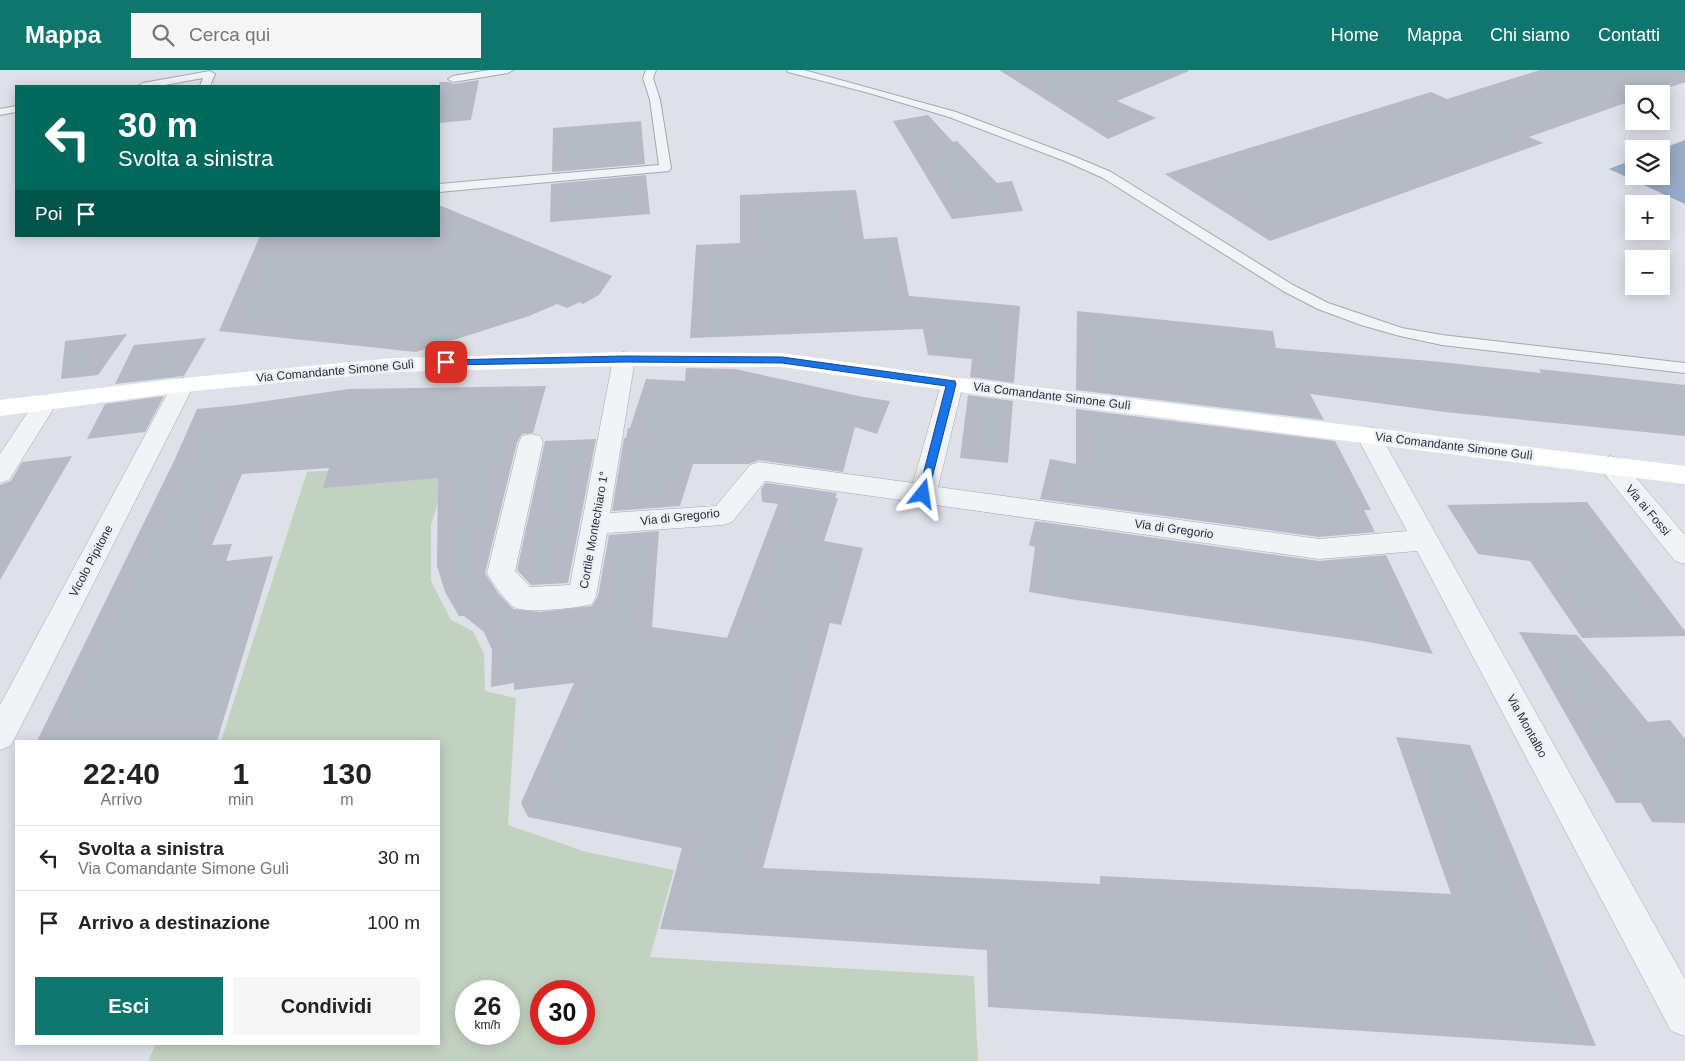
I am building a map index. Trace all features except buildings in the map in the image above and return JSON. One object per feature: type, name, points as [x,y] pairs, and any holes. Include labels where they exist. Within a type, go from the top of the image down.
[{"type":"main road","name":"Via Comandante Simone Gulì","points":[[0,408],[183,386],[395,365],[624,359],[782,360],[952,384],[1685,475]]},
{"type":"street","name":"Cortile Montechiaro 1°","points":[[531,442],[501,572],[523,599],[582,596],[624,359]]},
{"type":"street","points":[[923,494],[952,384]]},
{"type":"street","name":"Vicolo Pipitone","points":[[0,736],[183,386]]},
{"type":"street","points":[[0,474],[45,403]]},
{"type":"street","name":"Via Montalbo","points":[[1368,435],[1685,1017]]},
{"type":"street","name":"Via ai Fossi","points":[[1611,465],[1685,554]]},
{"type":"street","name":"Via di Gregorio","points":[[595,524],[723,515],[759,471],[1319,549],[1425,540]]},
{"type":"lane","points":[[453,79],[508,70]]},
{"type":"lane","points":[[440,188],[665,168],[654,100],[648,78],[650,70]]},
{"type":"lane","points":[[792,70],[978,122],[1081,163],[1107,175],[1288,288],[1323,306],[1366,322],[1400,332],[1442,340],[1685,368]]},
{"type":"lane","points":[[149,85],[210,74],[205,85]]},
{"type":"lane","points":[[0,112],[15,109]]},
{"type":"green space","points":[[450,463],[431,525],[431,581],[451,620],[473,631],[484,654],[485,691],[516,698],[508,825],[586,852],[674,870],[650,957],[974,976],[978,1061],[148,1061],[156,1045],[440,1045],[440,740],[221,740],[307,472]]},
{"type":"water","points":[[1685,140],[1685,204],[1670,197],[1670,195],[1665,195],[1644,185],[1670,185],[1670,146]]},
{"type":"water","points":[[1625,163],[1625,176],[1609,169]]},
{"type":"route","points":[[446,362],[624,359],[782,360],[952,384],[923,494]]}]
